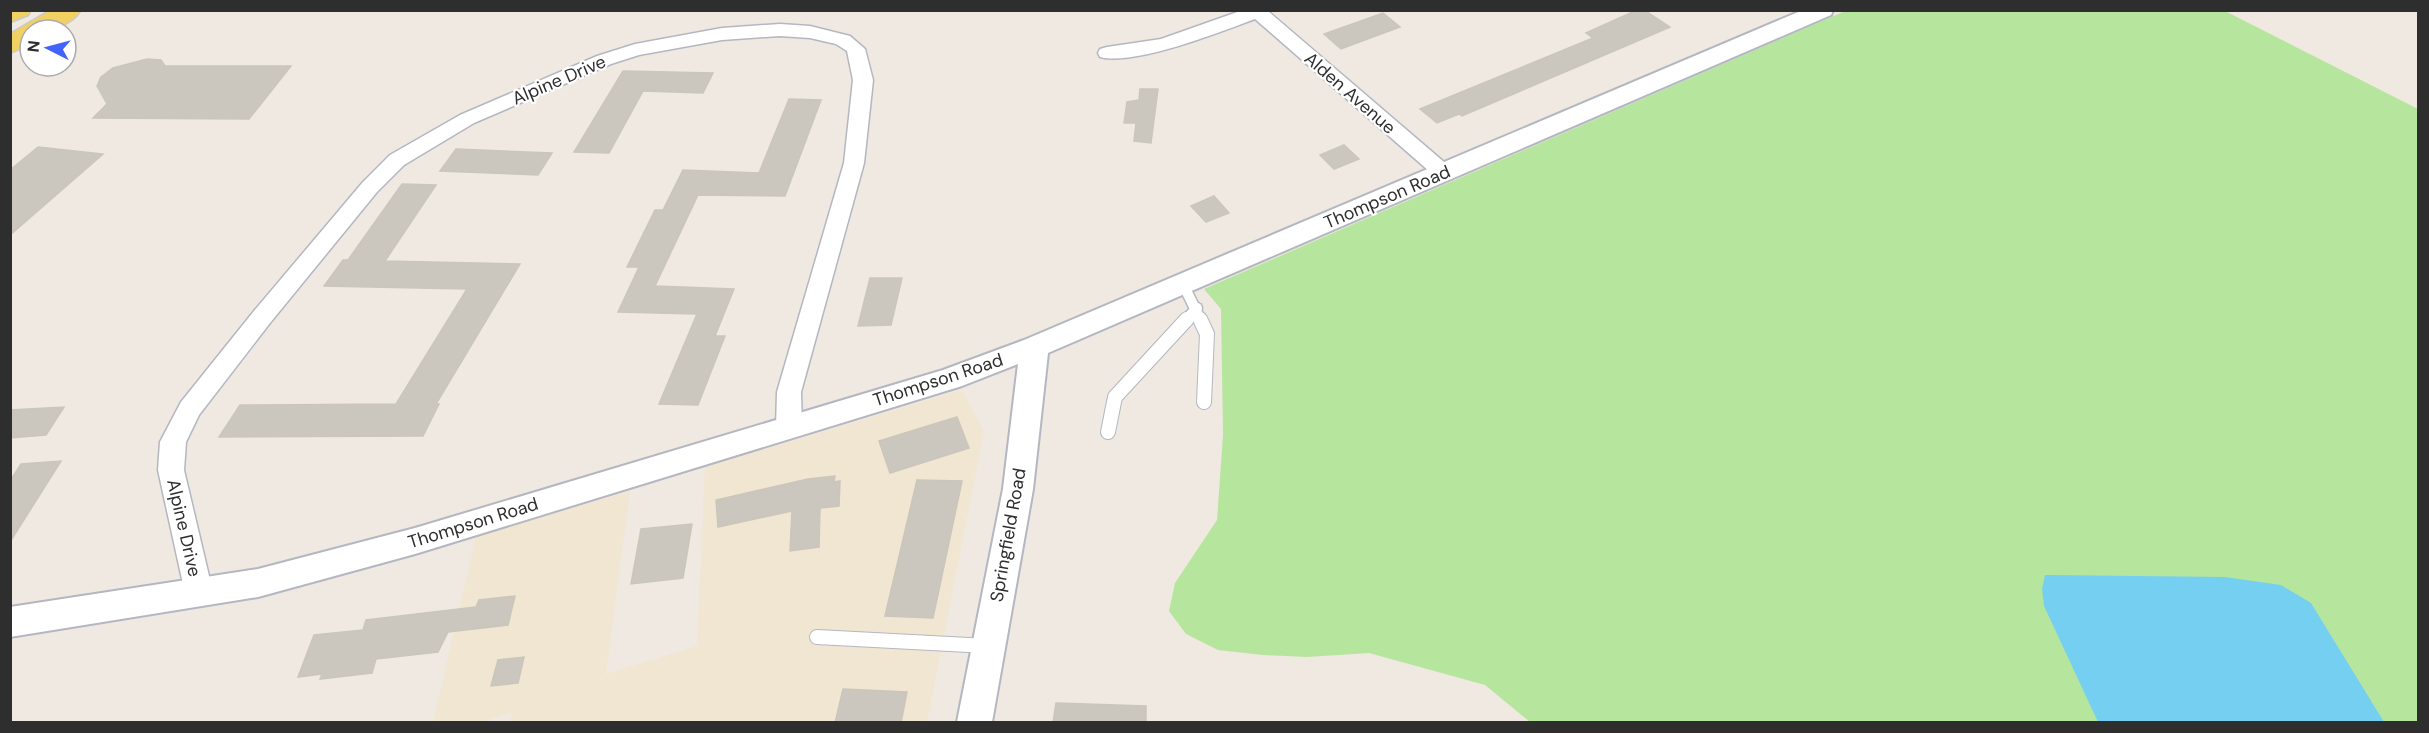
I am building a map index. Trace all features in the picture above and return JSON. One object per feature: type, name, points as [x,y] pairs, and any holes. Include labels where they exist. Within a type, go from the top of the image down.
[{"type":"main road","points":[[10,15],[19,10]]},
{"type":"main road","points":[[56,18],[69,10]]},
{"type":"street","name":"Thompson Road","points":[[10,622],[258,583],[415,541],[952,378],[1034,347],[1823,10]]},
{"type":"street","name":"Alden Avenue","points":[[1260,11],[1444,173]]},
{"type":"street","points":[[1107,53],[1137,52],[1167,44],[1260,11]]},
{"type":"street","name":"Alpine Drive","points":[[200,593],[171,470],[173,442],[190,409],[262,317],[370,187],[397,160],[467,119],[604,60],[635,50],[722,34],[780,30],[810,32],[843,40],[856,49],[863,80],[854,163],[789,392],[789,428]]},
{"type":"street","name":"Springfield Road","points":[[975,723],[1019,477],[1032,382],[1034,347]]},
{"type":"lane","points":[[1183,284],[1197,308],[1207,334],[1204,402]]},
{"type":"lane","points":[[1108,432],[1114,397],[1197,308]]},
{"type":"lane","points":[[817,637],[989,646]]},
{"type":"shaded area","points":[[962,390],[984,432],[927,722],[509,722],[513,712],[483,722],[433,722],[476,537],[630,491],[606,674],[697,646],[705,467]]},
{"type":"green space","points":[[1845,11],[2225,11],[2418,109],[2418,722],[1530,722],[1485,685],[1369,653],[1307,657],[1263,655],[1218,650],[1186,634],[1169,611],[1175,583],[1217,520],[1223,435],[1221,309],[1204,289]]},
{"type":"water","points":[[2045,575],[2225,577],[2281,585],[2311,603],[2384,722],[2098,722],[2044,606],[2042,589]]},
{"type":"building","points":[[1637,10],[1644,10],[1670,27],[1462,116],[1459,114],[1437,123],[1420,109],[1593,38],[1586,33]]},
{"type":"building","points":[[1383,13],[1400,27],[1341,49],[1324,34]]},
{"type":"building","points":[[147,59],[161,60],[165,66],[291,66],[249,119],[93,118],[107,104],[97,86],[101,77],[113,68]]},
{"type":"building","points":[[623,71],[713,73],[703,93],[643,91],[609,153],[574,152]]},
{"type":"building","points":[[1140,89],[1158,89],[1151,143],[1134,141],[1136,123],[1124,123],[1127,102],[1139,100]]},
{"type":"building","points":[[789,99],[821,100],[785,196],[698,195],[655,286],[734,289],[715,336],[725,336],[698,405],[659,404],[697,314],[618,312],[639,267],[627,267],[655,210],[663,210],[683,170],[759,173]]},
{"type":"building","points":[[1344,145],[1359,159],[1334,169],[1320,155]]},
{"type":"building","points":[[38,147],[103,154],[10,235],[10,170]]},
{"type":"building","points":[[456,149],[552,153],[538,175],[440,171]]},
{"type":"building","points":[[402,184],[436,185],[385,261],[520,264],[436,404],[439,404],[423,436],[219,437],[240,405],[396,404],[467,289],[324,286],[343,260],[348,260]]},
{"type":"building","points":[[1214,196],[1229,213],[1206,222],[1191,206]]},
{"type":"building","points":[[870,278],[902,278],[891,325],[858,326]]},
{"type":"building","points":[[64,407],[46,435],[10,438],[10,410]]},
{"type":"building","points":[[957,417],[969,448],[890,473],[879,441]]},
{"type":"building","points":[[61,461],[10,542],[10,481],[21,464]]},
{"type":"building","points":[[835,476],[834,482],[840,481],[839,506],[820,508],[819,547],[790,551],[792,511],[718,527],[716,500],[808,479]]},
{"type":"building","points":[[917,480],[962,481],[933,618],[885,616]]},
{"type":"building","points":[[692,524],[683,578],[631,584],[641,529]]},
{"type":"building","points":[[515,596],[508,625],[448,632],[438,652],[376,659],[372,673],[320,679],[322,674],[298,677],[314,635],[363,630],[366,620],[476,607],[479,600]]},
{"type":"building","points":[[524,657],[518,683],[491,686],[498,660]]},
{"type":"building","points":[[843,689],[907,692],[901,723],[835,723]]},
{"type":"building","points":[[1056,703],[1146,706],[1146,723],[1053,723]]}]
